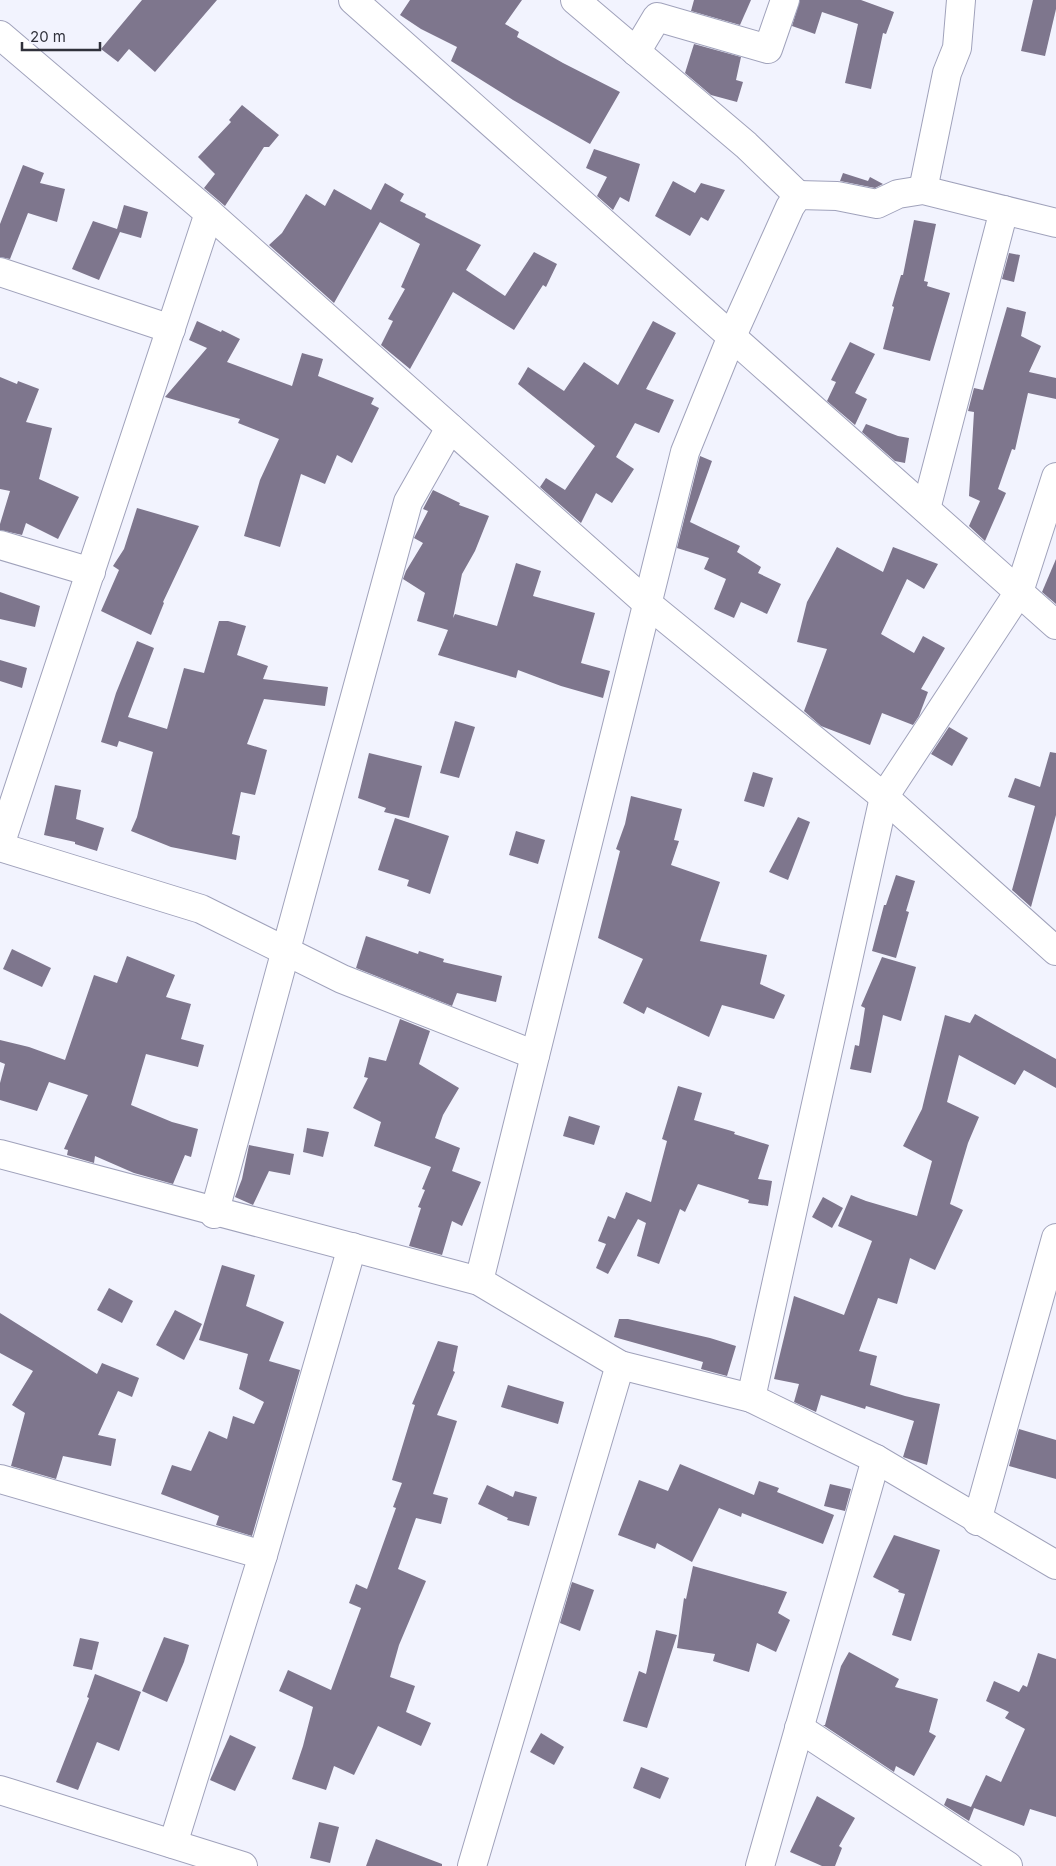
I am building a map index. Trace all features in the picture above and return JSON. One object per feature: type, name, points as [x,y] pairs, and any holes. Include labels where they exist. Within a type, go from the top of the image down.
[{"type":"street","points":[[354,0],[1056,625]]},
{"type":"street","points":[[636,52],[657,17],[768,49],[785,0]]},
{"type":"street","points":[[923,190],[947,73],[957,48],[961,0]]},
{"type":"street","points":[[588,4],[636,52],[746,145],[798,195],[837,196],[877,204],[898,194],[923,190],[1056,224]]},
{"type":"street","points":[[0,35],[209,213],[648,604],[884,797],[1056,951]]},
{"type":"street","points":[[479,1281],[685,452],[732,336],[790,207],[798,195]]},
{"type":"street","points":[[926,509],[1004,210]]},
{"type":"street","points":[[209,213],[0,846],[201,910],[342,979],[535,1055]]},
{"type":"street","points":[[0,272],[171,329]]},
{"type":"street","points":[[215,1213],[408,502],[450,428]]},
{"type":"street","points":[[751,1398],[884,797],[1019,592],[1056,477]]},
{"type":"street","points":[[0,545],[90,572]]},
{"type":"street","points":[[0,1154],[215,1213],[479,1281],[620,1365],[751,1398],[876,1459],[1056,1565]]},
{"type":"street","points":[[978,1520],[1056,1238]]},
{"type":"street","points":[[173,1844],[263,1555],[352,1248]]},
{"type":"street","points":[[472,1866],[620,1365]]},
{"type":"street","points":[[760,1866],[876,1459]]},
{"type":"street","points":[[0,1479],[263,1555]]},
{"type":"street","points":[[799,1728],[1008,1866]]},
{"type":"street","points":[[0,1790],[243,1866]]},
{"type":"building","points":[[142,0],[217,0],[155,72],[129,49],[118,62],[101,49]]},
{"type":"building","points":[[410,0],[522,0],[505,24],[519,32],[517,37],[620,92],[590,144],[513,100],[451,61],[457,47],[421,29],[400,15]]},
{"type":"building","points":[[694,0],[751,0],[740,25],[691,11]]},
{"type":"building","points":[[800,0],[861,0],[894,12],[886,34],[883,33],[871,89],[845,83],[858,24],[822,12],[815,34],[792,26]]},
{"type":"building","points":[[1033,0],[1056,0],[1056,9],[1045,56],[1021,51]]},
{"type":"building","points":[[694,44],[741,57],[736,80],[743,82],[737,102],[711,95],[685,73]]},
{"type":"building","points":[[242,105],[279,135],[269,147],[264,147],[225,206],[204,188],[215,174],[198,157],[231,122],[229,120]]},
{"type":"building","points":[[594,149],[640,164],[629,202],[620,197],[613,210],[597,196],[607,177],[586,168]]},
{"type":"building","points":[[23,165],[44,173],[40,183],[65,189],[57,222],[28,213],[10,259],[0,257],[0,224]]},
{"type":"building","points":[[843,173],[868,181],[870,177],[883,184],[875,188],[840,181]]},
{"type":"building","points":[[673,181],[695,193],[701,183],[725,190],[708,221],[701,217],[690,236],[655,216]]},
{"type":"building","points":[[385,183],[404,194],[400,201],[426,214],[425,217],[481,245],[466,270],[505,296],[534,252],[557,264],[546,287],[543,285],[514,330],[453,292],[410,369],[381,345],[393,321],[388,319],[405,289],[401,287],[420,244],[380,222],[334,303],[269,245],[282,233],[306,194],[325,206],[334,189],[371,210]]},
{"type":"building","points":[[124,205],[148,212],[141,238],[120,232],[99,280],[72,269],[93,221],[117,229]]},
{"type":"building","points":[[914,220],[936,224],[924,281],[928,282],[927,286],[950,293],[930,361],[883,349],[894,307],[892,306],[901,275],[903,275]]},
{"type":"building","points":[[1009,253],[1020,255],[1014,282],[1002,279]]},
{"type":"building","points":[[1007,307],[1026,312],[1021,336],[1041,346],[1029,372],[1056,378],[1056,399],[1028,393],[1015,450],[1012,449],[998,489],[1006,493],[985,541],[969,526],[980,501],[969,496],[974,412],[968,411],[974,388],[983,390]]},
{"type":"building","points":[[197,321],[240,339],[227,362],[292,386],[302,353],[323,359],[318,376],[374,398],[371,404],[379,408],[352,463],[337,455],[325,484],[301,474],[280,547],[244,536],[260,480],[279,439],[238,423],[240,419],[165,397],[207,348],[189,340]]},
{"type":"building","points":[[653,321],[676,333],[646,389],[674,400],[659,433],[635,423],[616,457],[634,469],[612,503],[596,493],[581,523],[540,487],[546,478],[565,490],[595,446],[518,384],[528,367],[564,391],[584,362],[618,385]]},
{"type":"building","points":[[850,342],[875,354],[855,393],[867,399],[855,425],[827,401],[836,382],[831,380]]},
{"type":"building","points":[[0,377],[17,384],[18,381],[39,389],[26,422],[52,428],[39,479],[79,497],[58,539],[26,523],[22,535],[0,530],[10,491],[0,489]]},
{"type":"building","points":[[866,424],[898,436],[909,438],[905,463],[895,461],[862,432]]},
{"type":"building","points":[[700,456],[712,461],[690,522],[740,546],[737,552],[761,567],[758,573],[781,584],[767,614],[741,602],[734,618],[714,609],[726,579],[704,569],[709,558],[677,548]]},
{"type":"building","points":[[433,490],[460,503],[459,505],[489,516],[475,551],[462,574],[453,618],[455,614],[497,626],[516,563],[541,571],[533,596],[595,613],[581,663],[610,671],[603,698],[561,686],[518,670],[516,678],[438,655],[448,630],[417,621],[425,593],[403,579],[423,543],[414,538],[428,511],[423,509]]},
{"type":"building","points":[[137,508],[199,526],[163,602],[151,635],[101,611],[119,570],[113,566],[124,549]]},
{"type":"building","points":[[837,547],[883,572],[893,547],[938,564],[924,589],[907,579],[881,634],[914,653],[923,636],[945,648],[921,689],[928,692],[919,716],[913,725],[882,713],[870,745],[821,726],[804,711],[827,649],[797,642],[807,602]]},
{"type":"building","points":[[1056,559],[1056,604],[1042,592]]},
{"type":"building","points":[[0,592],[40,606],[35,627],[0,619]]},
{"type":"building","points":[[219,621],[228,621],[246,626],[237,655],[268,666],[263,679],[328,687],[325,706],[264,699],[247,744],[267,750],[255,795],[241,792],[232,834],[240,836],[236,860],[171,847],[131,831],[137,817],[153,752],[119,741],[117,747],[101,742],[116,693],[137,641],[154,648],[128,717],[167,729],[184,668],[204,673]]},
{"type":"building","points":[[0,660],[27,668],[22,688],[0,681]]},
{"type":"building","points":[[455,721],[475,727],[459,778],[440,773]]},
{"type":"building","points":[[949,727],[968,738],[952,766],[931,754]]},
{"type":"building","points":[[1050,752],[1056,753],[1056,815],[1031,907],[1012,890],[1035,806],[1008,797],[1015,778],[1040,787]]},
{"type":"building","points":[[369,753],[422,766],[409,818],[384,812],[386,808],[358,798]]},
{"type":"building","points":[[753,772],[773,778],[764,807],[744,801]]},
{"type":"building","points":[[55,785],[81,790],[76,819],[104,828],[97,851],[75,844],[75,842],[44,835]]},
{"type":"building","points":[[631,796],[682,809],[674,840],[679,841],[671,865],[720,882],[700,941],[767,955],[760,984],[785,995],[774,1019],[722,1005],[709,1037],[647,1007],[644,1014],[623,1003],[643,959],[598,938],[620,851],[616,849],[625,824]]},
{"type":"building","points":[[798,817],[810,822],[788,880],[769,872]]},
{"type":"building","points":[[395,818],[449,836],[430,894],[407,886],[409,880],[378,870]]},
{"type":"building","points":[[516,831],[545,840],[538,864],[509,855]]},
{"type":"building","points":[[896,875],[915,881],[906,911],[909,912],[896,958],[872,951],[884,905],[886,905]]},
{"type":"building","points":[[366,936],[418,954],[419,951],[444,959],[443,962],[502,976],[496,1002],[457,993],[452,1006],[356,968]]},
{"type":"building","points":[[12,949],[51,968],[42,987],[3,969]]},
{"type":"building","points":[[127,956],[175,975],[166,997],[191,1004],[181,1039],[204,1045],[198,1067],[146,1054],[131,1105],[172,1122],[198,1129],[191,1157],[185,1155],[173,1184],[134,1173],[95,1156],[94,1163],[67,1155],[68,1150],[64,1149],[88,1095],[49,1082],[37,1111],[0,1100],[0,1083],[5,1064],[0,1062],[0,1040],[29,1047],[65,1060],[94,975],[117,983]]},
{"type":"building","points":[[882,957],[916,967],[901,1021],[883,1015],[871,1073],[850,1069],[855,1045],[859,1046],[865,1008],[861,1006]]},
{"type":"building","points":[[975,1014],[1056,1059],[1056,1088],[1024,1070],[1015,1085],[959,1055],[947,1102],[979,1117],[968,1143],[950,1204],[963,1210],[935,1270],[910,1258],[897,1304],[878,1298],[859,1351],[877,1356],[870,1385],[940,1404],[927,1465],[903,1457],[914,1421],[866,1406],[865,1409],[821,1395],[816,1412],[794,1402],[799,1384],[774,1379],[794,1296],[844,1315],[872,1241],[838,1226],[851,1195],[917,1216],[932,1161],[903,1146],[922,1109],[945,1015],[970,1023]]},
{"type":"building","points":[[400,1019],[430,1031],[419,1064],[459,1088],[443,1115],[435,1138],[460,1148],[452,1171],[481,1182],[462,1226],[452,1221],[442,1255],[409,1246],[421,1208],[418,1207],[425,1190],[422,1189],[431,1167],[374,1146],[381,1122],[353,1108],[368,1078],[364,1077],[369,1057],[386,1061]]},
{"type":"building","points":[[678,1086],[702,1093],[694,1120],[735,1132],[734,1134],[769,1145],[758,1179],[772,1181],[768,1206],[748,1203],[749,1200],[698,1184],[685,1212],[680,1209],[659,1264],[637,1256],[646,1223],[638,1219],[608,1274],[596,1268],[606,1244],[598,1241],[608,1216],[615,1219],[626,1192],[651,1202],[667,1141],[662,1139]]},
{"type":"building","points":[[569,1116],[600,1126],[594,1145],[563,1136]]},
{"type":"building","points":[[307,1128],[329,1132],[323,1157],[303,1152]]},
{"type":"building","points":[[249,1145],[294,1154],[290,1175],[269,1171],[253,1205],[235,1197],[242,1179]]},
{"type":"building","points":[[823,1197],[843,1208],[832,1228],[812,1217]]},
{"type":"building","points":[[222,1265],[255,1275],[246,1306],[284,1322],[269,1361],[300,1370],[252,1536],[216,1525],[219,1516],[161,1494],[172,1465],[191,1471],[209,1431],[227,1439],[233,1416],[254,1424],[264,1402],[239,1389],[248,1354],[199,1340]]},
{"type":"building","points":[[109,1288],[133,1301],[122,1323],[97,1310]]},
{"type":"building","points":[[175,1310],[202,1324],[184,1360],[156,1345]]},
{"type":"building","points":[[0,1313],[97,1374],[102,1363],[139,1378],[132,1397],[118,1391],[98,1435],[116,1439],[111,1466],[63,1456],[56,1479],[11,1466],[25,1413],[12,1405],[33,1371],[0,1353]]},
{"type":"building","points":[[619,1319],[628,1319],[736,1346],[727,1376],[701,1369],[703,1362],[614,1337]]},
{"type":"building","points":[[438,1341],[458,1346],[453,1371],[455,1372],[437,1415],[457,1421],[433,1494],[448,1498],[441,1524],[416,1518],[398,1569],[426,1581],[399,1645],[390,1677],[415,1686],[406,1712],[431,1723],[421,1746],[378,1726],[354,1775],[334,1766],[326,1790],[292,1779],[313,1707],[279,1691],[288,1670],[331,1690],[361,1608],[349,1603],[356,1584],[367,1589],[396,1508],[393,1507],[402,1483],[392,1480],[415,1405],[412,1404]]},
{"type":"building","points":[[508,1385],[564,1402],[558,1424],[501,1407]]},
{"type":"building","points":[[1019,1429],[1056,1440],[1056,1479],[1009,1466]]},
{"type":"building","points":[[680,1464],[754,1495],[759,1481],[779,1488],[777,1492],[834,1515],[823,1544],[742,1513],[741,1517],[719,1508],[692,1562],[657,1543],[655,1549],[618,1535],[639,1480],[668,1491]]},
{"type":"building","points":[[830,1484],[851,1489],[845,1511],[824,1506]]},
{"type":"building","points":[[487,1485],[513,1497],[515,1491],[537,1497],[529,1526],[507,1520],[508,1518],[478,1504]]},
{"type":"building","points":[[894,1535],[940,1550],[911,1641],[892,1635],[905,1594],[898,1592],[899,1590],[873,1577]]},
{"type":"building","points":[[693,1566],[787,1592],[778,1613],[790,1620],[776,1652],[757,1643],[749,1672],[713,1661],[715,1654],[677,1648],[684,1598],[686,1599]]},
{"type":"building","points":[[572,1582],[594,1590],[580,1631],[560,1623]]},
{"type":"building","points":[[656,1630],[677,1635],[647,1728],[623,1721],[639,1671],[646,1674]]},
{"type":"building","points":[[164,1637],[189,1645],[167,1702],[142,1691]]},
{"type":"building","points":[[80,1638],[99,1642],[92,1670],[73,1666]]},
{"type":"building","points":[[849,1652],[899,1679],[895,1687],[938,1699],[929,1732],[936,1736],[914,1776],[896,1766],[894,1772],[823,1725],[825,1725],[841,1666]]},
{"type":"building","points":[[1038,1653],[1056,1659],[1056,1817],[1030,1809],[1024,1826],[974,1808],[969,1821],[944,1805],[947,1798],[971,1807],[986,1775],[1001,1782],[1025,1729],[1005,1718],[1009,1712],[986,1701],[994,1681],[1019,1692],[1023,1685],[1027,1687]]},
{"type":"building","points":[[95,1674],[141,1692],[119,1751],[97,1742],[78,1790],[56,1782],[89,1698],[87,1697]]},
{"type":"building","points":[[541,1733],[564,1747],[554,1765],[530,1752]]},
{"type":"building","points":[[230,1735],[256,1747],[235,1791],[210,1780]]},
{"type":"building","points":[[641,1767],[669,1778],[660,1799],[633,1788]]},
{"type":"building","points":[[817,1796],[855,1818],[839,1846],[842,1848],[835,1866],[822,1866],[790,1852]]},
{"type":"building","points":[[319,1822],[339,1827],[330,1863],[310,1858]]},
{"type":"building","points":[[376,1839],[442,1864],[442,1866],[366,1866]]}]
